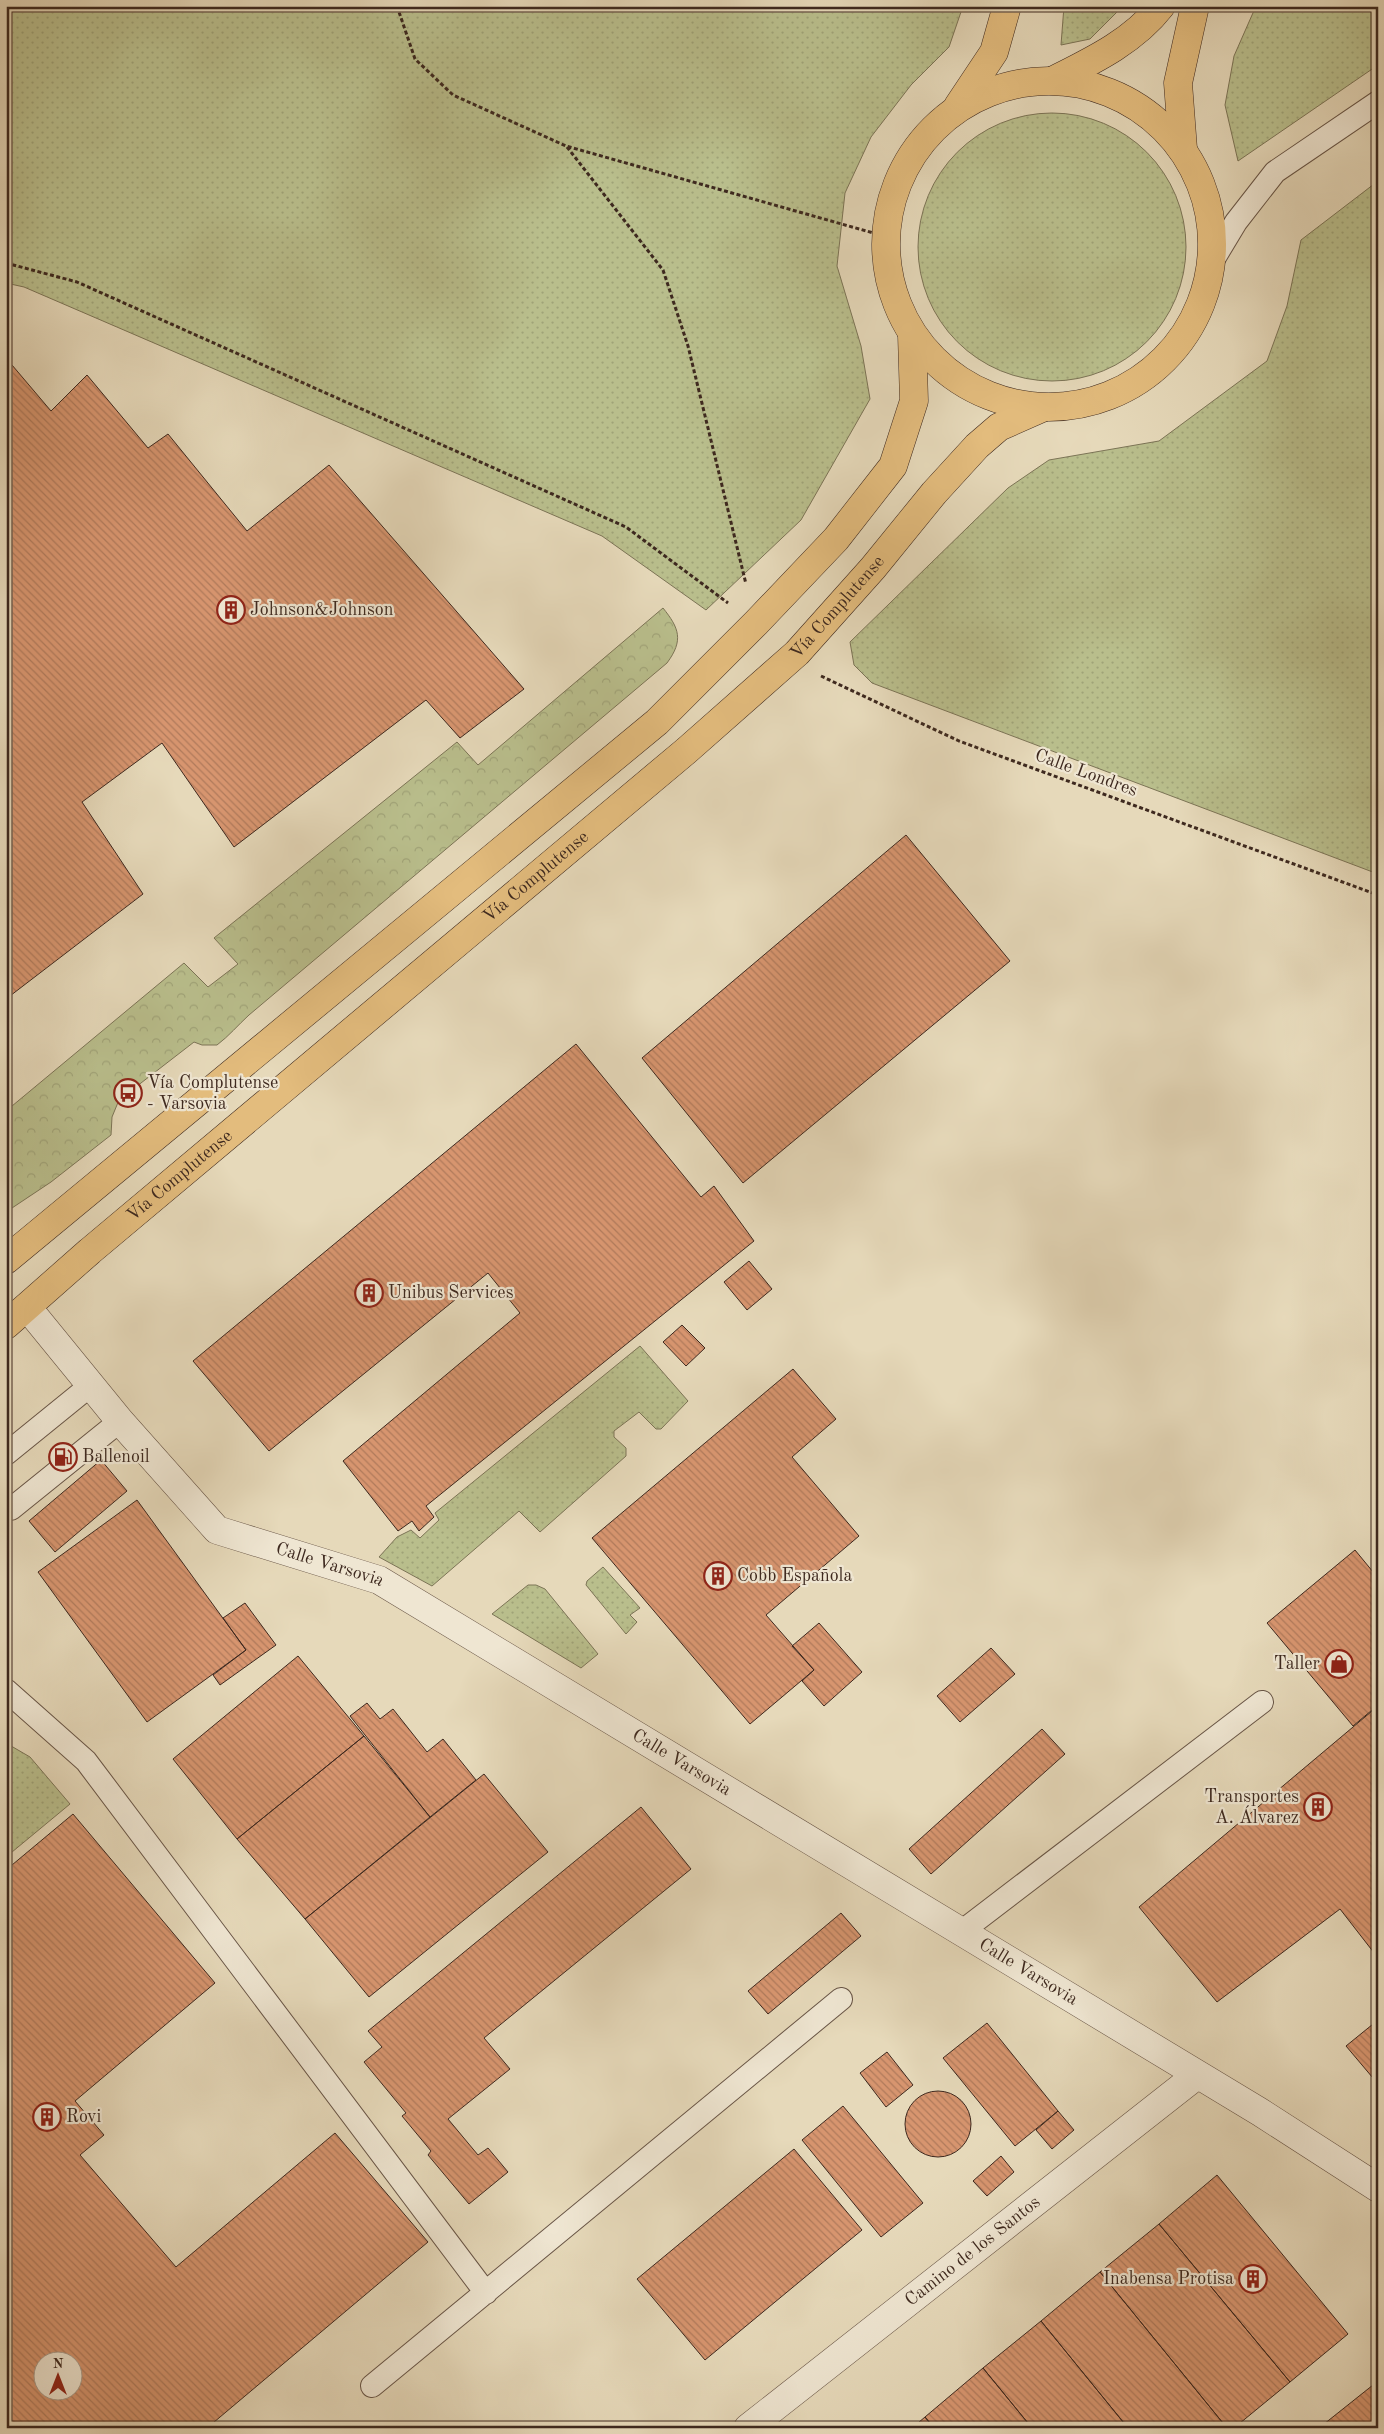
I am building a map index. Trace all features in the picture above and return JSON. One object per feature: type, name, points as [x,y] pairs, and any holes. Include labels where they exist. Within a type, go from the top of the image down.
[{"type":"main road","points":[[958,106],[1004,86],[1054,80],[1092,86],[1127,99],[1158,121],[1183,149],[1202,184],[1212,222],[1212,262],[1205,296],[1190,328],[1169,356],[1142,379],[1111,396],[1077,406],[1042,408],[992,398],[946,373],[912,335],[890,288],[884,236],[894,186],[920,141],[958,106],[994,52],[1006,6]]},
{"type":"main road","points":[[1054,80],[1105,54],[1153,16],[1161,6]]},
{"type":"main road","points":[[1183,149],[1178,84],[1195,6]]},
{"type":"main road","points":[[6,1260],[657,722],[756,623],[836,539],[893,466],[914,401],[912,335]]},
{"type":"main road","name":"Vía Complutense","points":[[6,1324],[28,1307],[90,1251],[686,751],[797,653],[873,568],[934,493],[977,446],[999,427],[1042,408]]},
{"type":"street","name":"Calle Varsovia","points":[[28,1307],[120,1421],[217,1530],[379,1580],[1260,2112],[1378,2188]]},
{"type":"street","name":"Camino de los Santos","points":[[748,2428],[1197,2075]]},
{"type":"lane","points":[[1212,262],[1236,222],[1275,172],[1378,102]]},
{"type":"lane","points":[[6,1454],[91,1386]]},
{"type":"lane","points":[[6,1503],[11,1509],[120,1421]]},
{"type":"lane","points":[[6,1690],[86,1760],[486,2293]]},
{"type":"lane","points":[[961,1932],[1262,1702]]},
{"type":"lane","points":[[372,2386],[841,1999]]},
{"type":"path","points":[[397,6],[416,59],[453,95],[566,146],[884,236]]},
{"type":"path","points":[[566,146],[663,270],[688,346],[756,623]]},
{"type":"path","points":[[6,263],[77,282],[626,527],[756,623]]},
{"type":"path","name":"Calle Londres","points":[[797,653],[822,676],[960,742],[1378,896]]},
{"type":"green space","points":[[6,6],[963,6],[949,47],[911,85],[871,137],[845,193],[837,266],[861,346],[870,399],[801,520],[706,610],[602,536],[24,287],[6,283]]},
{"type":"green space","points":[[1064,6],[1123,6],[1090,39],[1061,45]]},
{"type":"green space","points":[[1256,6],[1378,6],[1378,65],[1238,161],[1225,105],[1234,56]]},
{"type":"green space","points":[[1052,113],[1078,115],[1103,123],[1127,135],[1147,152],[1164,172],[1176,196],[1184,221],[1186,247],[1184,273],[1176,298],[1164,322],[1147,342],[1127,359],[1103,371],[1078,379],[1052,381],[1026,379],[1001,371],[977,359],[957,342],[940,322],[928,298],[920,273],[918,247],[920,221],[928,196],[940,172],[957,152],[977,135],[1001,123],[1026,115]]},
{"type":"green space","points":[[1378,181],[1378,874],[872,683],[854,665],[850,642],[1008,488],[1049,460],[1159,441],[1267,361],[1287,306],[1301,240]]},
{"type":"green space","points":[[663,608],[673,622],[677,634],[676,648],[667,663],[249,1015],[221,1042],[217,1045],[202,1045],[194,1042],[119,1100],[112,1117],[111,1135],[51,1182],[6,1212],[6,1111],[184,963],[208,987],[238,964],[214,938],[457,742],[478,765]]},
{"type":"green space","points":[[640,1346],[688,1401],[661,1429],[656,1429],[639,1412],[614,1431],[614,1437],[626,1448],[626,1456],[540,1532],[519,1511],[432,1586],[379,1557],[397,1537],[411,1530],[420,1538],[439,1520],[435,1513]]},
{"type":"green space","points":[[603,1567],[640,1608],[630,1615],[637,1622],[626,1634],[586,1585],[587,1581]]},
{"type":"green space","points":[[528,1585],[536,1585],[545,1589],[598,1654],[581,1668],[492,1614]]},
{"type":"green space","points":[[6,1743],[30,1757],[70,1804],[6,1857]]},
{"type":"building","name":"Johnson&Johnson","points":[[12,365],[51,411],[87,375],[148,448],[168,434],[247,531],[329,465],[524,689],[460,738],[426,700],[234,847],[162,743],[82,802],[143,894],[6,999],[6,370]]},
{"type":"building","points":[[906,835],[1010,961],[743,1183],[642,1058]]},
{"type":"building","name":"Unibus Services","points":[[576,1044],[701,1197],[714,1186],[754,1241],[426,1506],[434,1517],[419,1531],[412,1521],[398,1531],[343,1461],[520,1313],[488,1273],[269,1451],[193,1361]]},
{"type":"building","points":[[749,1261],[772,1289],[747,1310],[724,1282]]},
{"type":"building","points":[[682,1325],[705,1348],[686,1366],[663,1342]]},
{"type":"building","name":"Cobb Española","points":[[793,1369],[836,1419],[792,1457],[859,1536],[766,1615],[814,1670],[750,1724],[592,1538]]},
{"type":"building","points":[[101,1460],[127,1491],[55,1552],[29,1521]]},
{"type":"building","points":[[137,1500],[246,1650],[147,1722],[38,1572]]},
{"type":"building","name":"Taller","points":[[1355,1550],[1378,1578],[1378,1705],[1353,1726],[1267,1623]]},
{"type":"building","points":[[245,1603],[276,1645],[220,1685],[213,1675],[246,1650],[223,1618]]},
{"type":"building","points":[[819,1623],[862,1672],[824,1706],[802,1681],[814,1670],[792,1646]]},
{"type":"building","points":[[991,1648],[1015,1674],[960,1722],[937,1696]]},
{"type":"building","points":[[298,1656],[364,1736],[237,1839],[173,1759]]},
{"type":"building","points":[[367,1703],[380,1719],[393,1709],[427,1752],[443,1739],[476,1780],[430,1817],[350,1716]]},
{"type":"building","name":"Transportes A. Álvarez","points":[[1378,1706],[1378,1958],[1340,1909],[1217,2002],[1139,1907]]},
{"type":"building","points":[[1042,1729],[1065,1754],[931,1874],[909,1849]]},
{"type":"building","points":[[364,1736],[430,1817],[305,1919],[237,1839]]},
{"type":"building","points":[[484,1774],[548,1852],[369,1997],[305,1919]]},
{"type":"building","points":[[641,1807],[691,1869],[484,2038],[510,2069],[448,2119],[478,2155],[488,2148],[508,2172],[469,2204],[428,2155],[431,2151],[402,2116],[406,2113],[364,2062],[382,2047],[368,2031]]},
{"type":"building","name":"Rovi","points":[[73,1814],[215,1983],[75,2101],[104,2135],[80,2155],[176,2267],[335,2133],[428,2242],[207,2428],[6,2428],[6,1870]]},
{"type":"building","points":[[841,1913],[861,1936],[768,2014],[748,1991]]},
{"type":"building","points":[[1378,2020],[1378,2084],[1346,2046]]},
{"type":"building","points":[[987,2023],[1058,2111],[1015,2146],[943,2058]]},
{"type":"building","points":[[887,2052],[913,2085],[886,2107],[860,2073]]},
{"type":"building","points":[[944,2091],[962,2100],[969,2111],[971,2124],[969,2137],[962,2148],[951,2155],[932,2157],[914,2148],[907,2137],[905,2118],[914,2100],[925,2093]]},
{"type":"building","points":[[843,2106],[923,2203],[881,2237],[802,2140]]},
{"type":"building","points":[[1058,2111],[1074,2130],[1052,2149],[1036,2130]]},
{"type":"building","points":[[794,2149],[862,2230],[705,2360],[637,2279]]},
{"type":"building","points":[[1001,2156],[1014,2172],[987,2196],[973,2181]]},
{"type":"building","name":"Inabensa Protisa","points":[[1217,2175],[1348,2334],[1290,2382],[1159,2224]]},
{"type":"building","points":[[1159,2224],[1290,2382],[1234,2428],[1227,2428],[1100,2272]]},
{"type":"building","points":[[1100,2272],[1227,2428],[1128,2428],[1041,2321]]},
{"type":"building","points":[[1041,2321],[1128,2428],[1032,2428],[983,2368]]},
{"type":"building","points":[[983,2368],[1032,2428],[934,2428],[925,2417]]},
{"type":"building","points":[[1378,2381],[1378,2428],[1319,2428]]},
{"type":"building","points":[[925,2417],[934,2428],[912,2428]]},
{"type":"place","name":"Johnson&Johnson","points":[[231,610]]},
{"type":"place","name":"Vía Complutense - Varsovia","points":[[128,1093]]},
{"type":"place","name":"Unibus Services","points":[[369,1293]]},
{"type":"place","name":"Ballenoil","points":[[63,1457]]},
{"type":"place","name":"Cobb Española","points":[[718,1576]]},
{"type":"place","name":"Taller","points":[[1339,1664]]},
{"type":"place","name":"Transportes A. Álvarez","points":[[1318,1807]]},
{"type":"place","name":"Rovi","points":[[47,2117]]},
{"type":"place","name":"Inabensa Protisa","points":[[1253,2279]]}]
